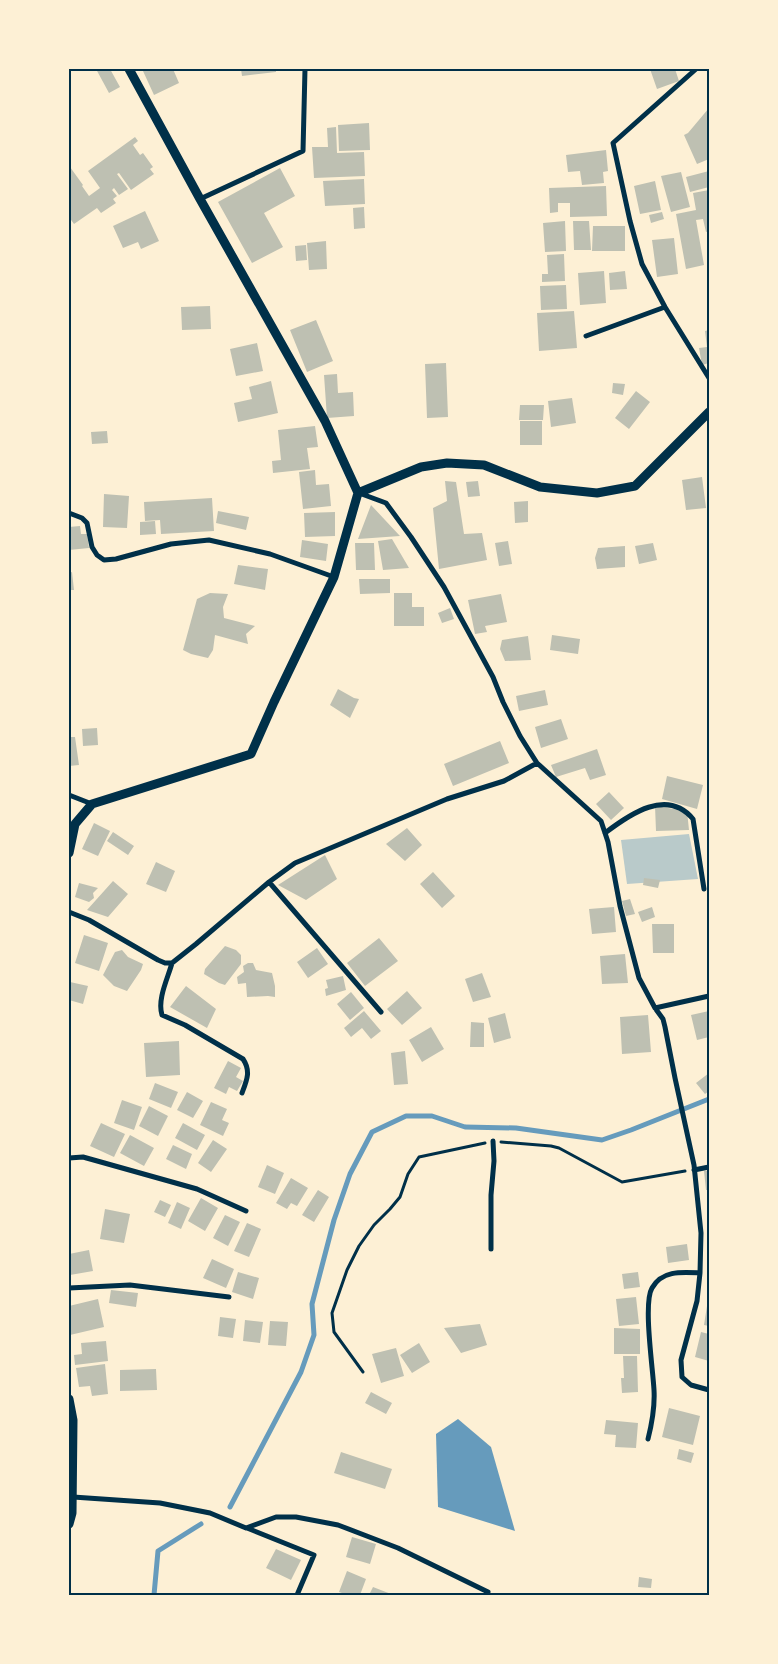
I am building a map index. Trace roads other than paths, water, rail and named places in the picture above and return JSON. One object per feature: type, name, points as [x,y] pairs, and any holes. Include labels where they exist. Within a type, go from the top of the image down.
[{"type":"street","points":[[69,853],[75,824],[92,804],[251,754],[334,577],[358,493],[325,420],[129,69]]},
{"type":"street","points":[[200,199],[302,151],[305,69]]},
{"type":"street","points":[[696,69],[613,143],[630,221],[642,264],[665,308],[709,378]]},
{"type":"street","points":[[586,336],[665,308]]},
{"type":"street","points":[[358,493],[421,467],[447,463],[484,465],[540,487],[597,493],[635,486],[709,412]]},
{"type":"street","points":[[358,493],[386,503],[411,537],[444,587],[493,677],[514,723],[537,763],[601,821],[608,842],[620,906],[639,978],[663,1019],[694,1167],[701,1233],[700,1273],[697,1301],[681,1360],[682,1377],[691,1385],[709,1390]]},
{"type":"street","points":[[69,513],[82,518],[86,523],[92,547],[97,555],[104,560],[116,559],[171,544],[209,540],[270,554],[334,577]]},
{"type":"street","points":[[242,1093],[249,1073],[243,1059],[185,1025],[162,1015],[160,1009],[172,963],[270,882],[296,863],[447,798],[504,781],[537,763]]},
{"type":"street","points":[[69,794],[92,804]]},
{"type":"street","points":[[605,833],[627,816],[647,807],[676,806],[686,811],[693,819],[704,889]]},
{"type":"street","points":[[270,882],[380,1012]]},
{"type":"street","points":[[69,912],[89,920],[158,960],[172,963]]},
{"type":"street","points":[[655,1008],[709,996]]},
{"type":"street","points":[[492,1248],[493,1141]]},
{"type":"street","points":[[69,1158],[82,1157],[152,1175],[198,1189],[246,1211]]},
{"type":"street","points":[[694,1167],[709,1167]]},
{"type":"street","points":[[648,1439],[653,1417],[654,1392],[649,1324],[650,1293],[663,1276],[670,1273],[700,1273]]},
{"type":"street","points":[[69,1288],[130,1285],[229,1297]]},
{"type":"street","points":[[69,1399],[73,1497],[72,1514],[69,1524]]},
{"type":"street","points":[[73,1497],[160,1503],[210,1513],[314,1556],[297,1595]]},
{"type":"street","points":[[246,1528],[276,1517],[296,1518],[338,1525],[398,1548],[488,1592]]},
{"type":"water","points":[[458,1419],[491,1447],[515,1531],[438,1507],[436,1434]]},
{"type":"waterway","points":[[230,1507],[301,1372],[314,1335],[312,1304],[334,1220],[350,1174],[372,1132],[406,1116],[432,1116],[465,1127],[516,1128],[602,1140],[709,1099]]},
{"type":"waterway","points":[[154,1595],[158,1551],[201,1524]]}]
